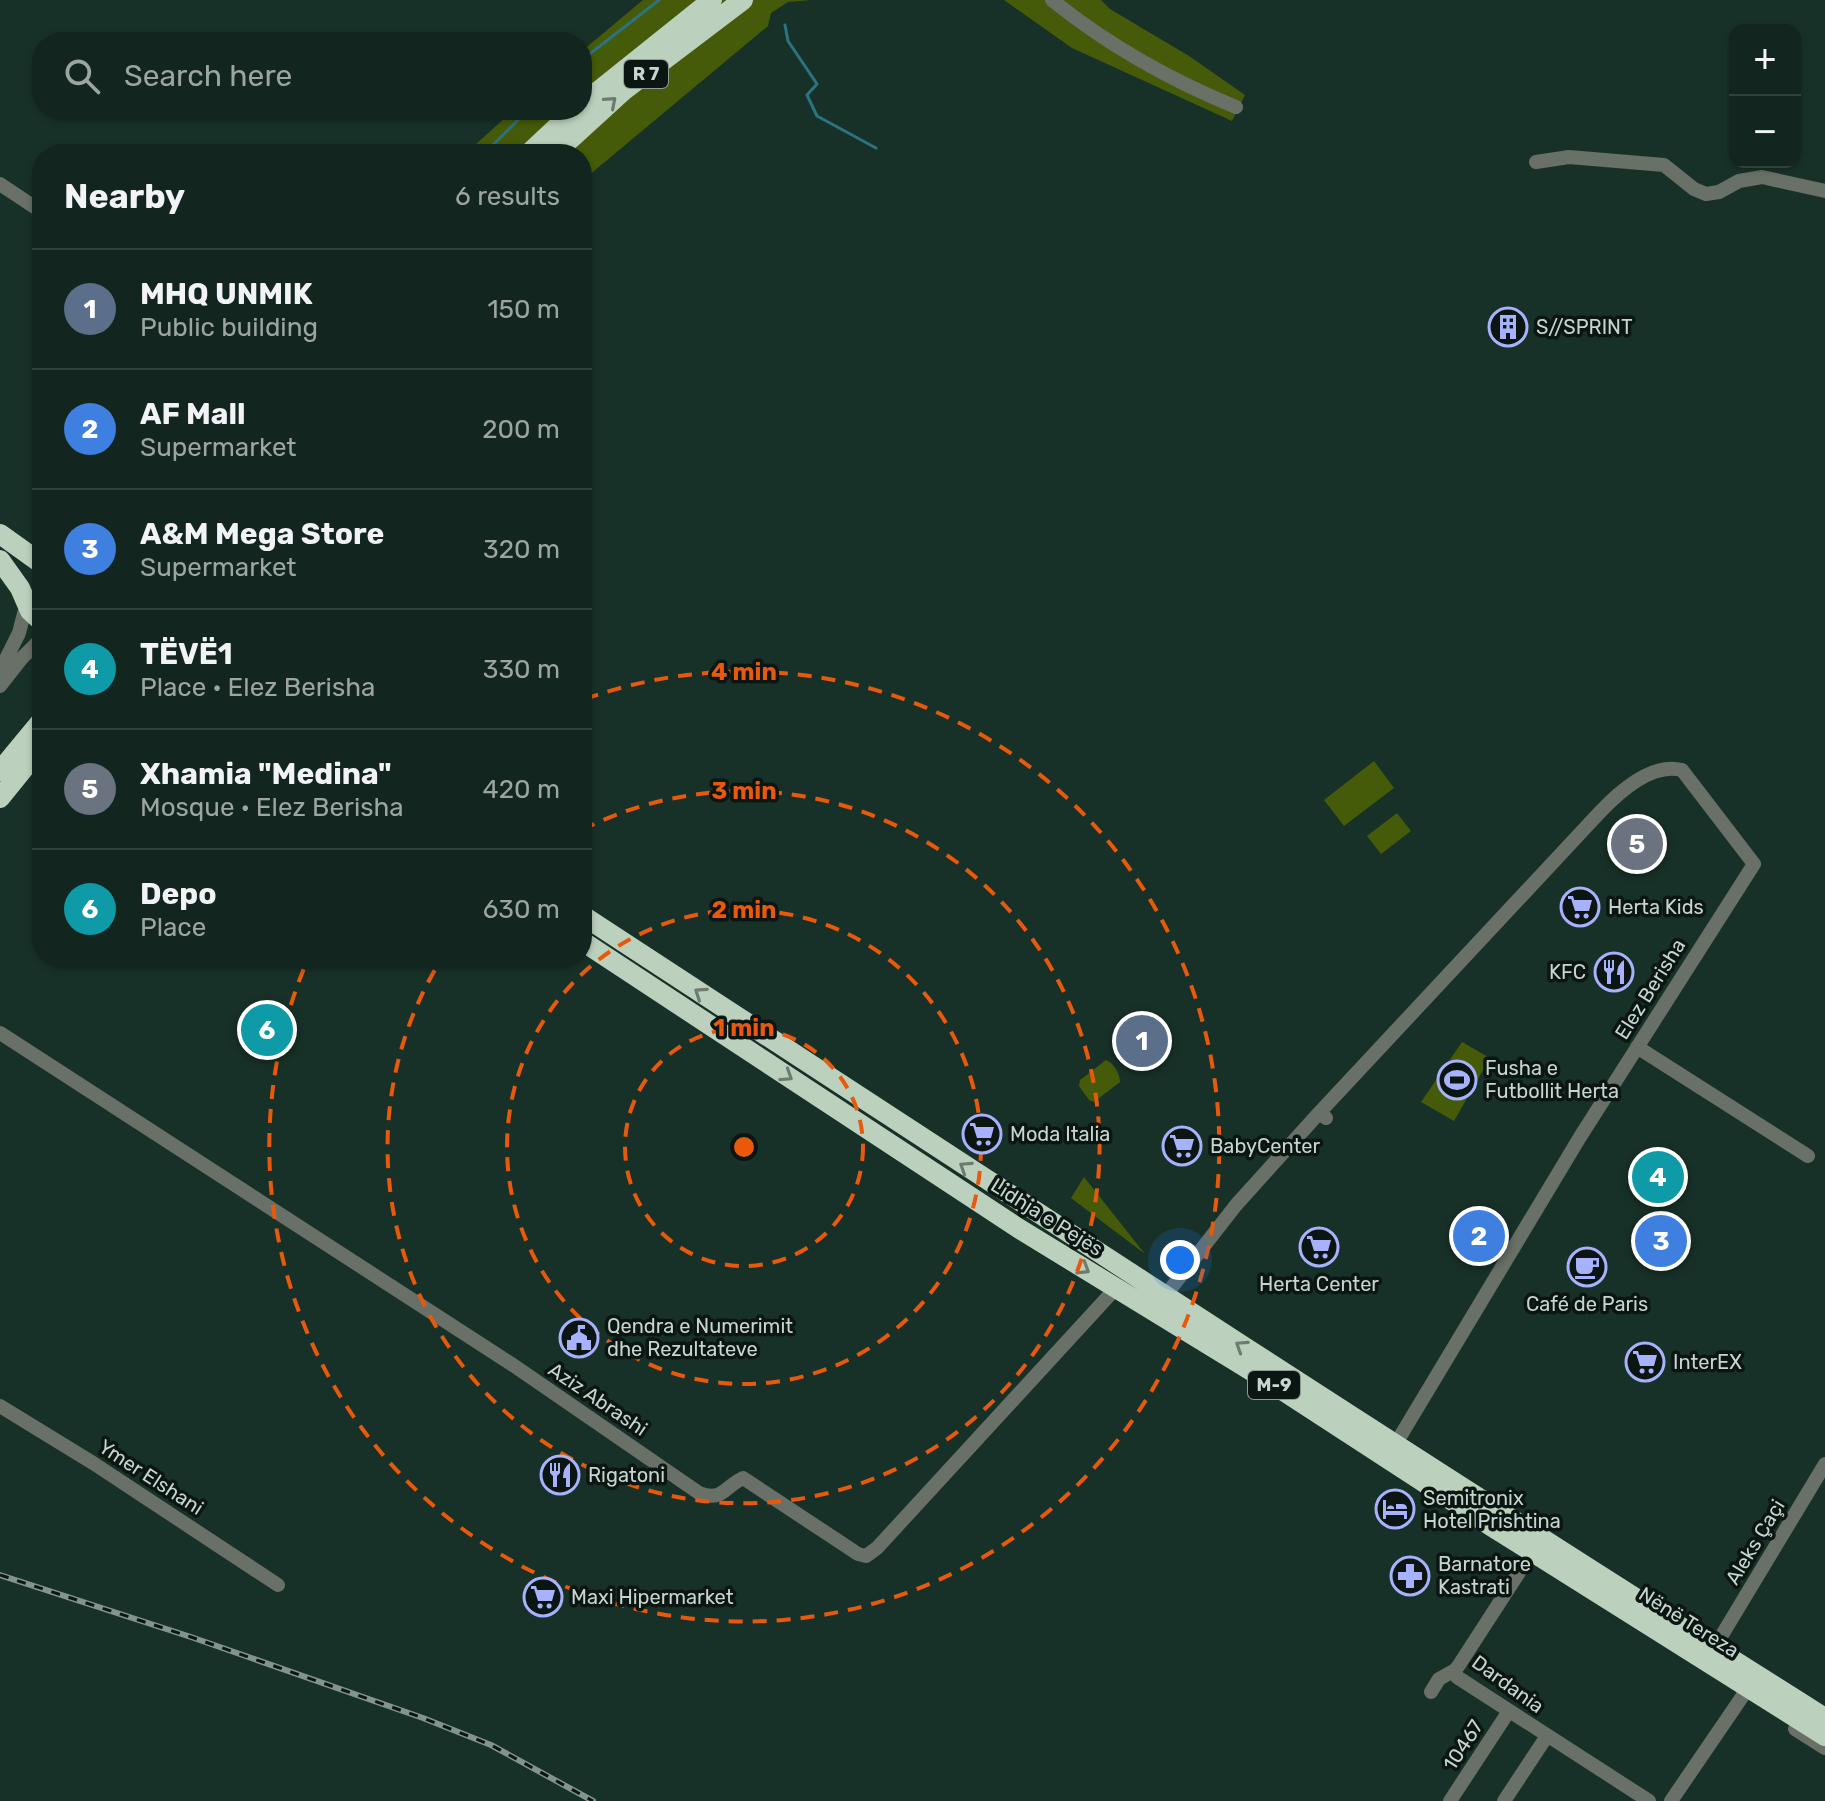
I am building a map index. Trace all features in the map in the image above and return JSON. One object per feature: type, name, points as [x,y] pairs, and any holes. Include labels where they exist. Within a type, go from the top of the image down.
[{"type":"highway","name":"R 7","points":[[592,96],[712,0]]},
{"type":"highway","name":"R 7","points":[[592,119],[623,91],[743,0]]},
{"type":"highway","points":[[539,144],[564,120]]},
{"type":"highway","name":"R 7","points":[[565,144],[591,120]]},
{"type":"highway","points":[[0,525],[32,543]]},
{"type":"highway","points":[[0,534],[32,557]]},
{"type":"highway","points":[[0,560],[32,613]]},
{"type":"highway","points":[[27,601],[32,583]]},
{"type":"highway","points":[[0,771],[32,732]]},
{"type":"highway","points":[[0,798],[32,758]]},
{"type":"highway","name":"Lidhja e Pejës","points":[[592,922],[1398,1447],[1528,1550]]},
{"type":"highway","name":"Lidhja e Pejës","points":[[592,948],[1018,1228],[1341,1428],[1528,1550]]},
{"type":"highway","name":"Nënë Tereza","points":[[1528,1550],[1643,1626],[1825,1736]]},
{"type":"highway","name":"Nënë Tereza","points":[[1528,1550],[1825,1718]]},
{"type":"street","points":[[1052,0],[1130,55],[1201,93],[1236,107]]},
{"type":"street","points":[[1536,162],[1569,157],[1664,165],[1694,189],[1706,194],[1719,192],[1739,181],[1762,177],[1825,191]]},
{"type":"street","points":[[0,184],[32,205]]},
{"type":"street","points":[[0,671],[19,633],[27,601]]},
{"type":"street","points":[[0,686],[32,648]]},
{"type":"street","name":"Elez Berisha","points":[[1165,1296],[1218,1227],[1600,812],[1635,781],[1667,769],[1682,770],[1754,864],[1580,1137],[1398,1447]]},
{"type":"street","name":"Aziz Abrashi","points":[[0,1033],[513,1365],[699,1493],[714,1497],[743,1478],[858,1554],[866,1556],[877,1548],[1116,1288]]},
{"type":"street","points":[[1637,1047],[1808,1156]]},
{"type":"street","name":"Ymer Elshani","points":[[0,1406],[93,1463],[278,1585]]},
{"type":"street","name":"Lidhja e Pejës","points":[[1398,1447],[1416,1447],[1557,1538]]},
{"type":"street","name":"Aleks Çaçi","points":[[1719,1640],[1825,1464]]},
{"type":"street","name":"Nënë Tereza","points":[[1557,1538],[1825,1707]]},
{"type":"street","name":"Dardania","points":[[1528,1550],[1455,1670],[1457,1677],[1649,1801]]},
{"type":"street","name":"Nënë Tereza","points":[[1643,1626],[1825,1748]]},
{"type":"street","points":[[1431,1692],[1439,1679],[1455,1670]]},
{"type":"street","points":[[1671,1801],[1744,1694]]},
{"type":"street","name":"10467","points":[[1450,1801],[1509,1711]]},
{"type":"street","points":[[1504,1801],[1547,1736]]},
{"type":"green space","points":[[643,0],[811,0],[788,2],[771,13],[768,26],[592,173],[592,144],[476,144],[503,120],[592,120],[592,43]]},
{"type":"green space","points":[[1004,0],[1101,0],[1110,9],[1189,56],[1245,95],[1232,121],[1072,48]]},
{"type":"green space","points":[[1374,761],[1394,788],[1344,826],[1324,800]]},
{"type":"green space","points":[[1397,813],[1411,831],[1381,854],[1367,836]]},
{"type":"green space","name":"Fusha e Futbollit Herta","points":[[1462,1042],[1490,1058],[1454,1121],[1421,1102]]},
{"type":"green space","points":[[1106,1060],[1116,1069],[1120,1082],[1094,1102],[1079,1086],[1080,1080]]},
{"type":"green space","points":[[1084,1177],[1145,1254],[1071,1198]]},
{"type":"waterway","points":[[592,52],[659,0]]},
{"type":"waterway","points":[[785,25],[788,41],[817,84],[807,95],[817,116],[876,148]]},
{"type":"waterway","points":[[494,144],[518,120]]},
{"type":"railway","points":[[0,1575],[191,1637],[423,1718],[491,1745],[593,1801]]},
{"type":"place","name":"S//SPRINT","points":[[1508,327]]},
{"type":"place","name":"Xhamia \"Medina\"","points":[[1637,844]]},
{"type":"place","name":"Herta Kids","points":[[1580,907]]},
{"type":"place","name":"KFC","points":[[1614,972]]},
{"type":"place","name":"Depo","points":[[267,1030]]},
{"type":"place","name":"MHQ UNMIK","points":[[1142,1041]]},
{"type":"place","name":"Fusha e Futbollit Herta","points":[[1457,1080]]},
{"type":"place","name":"Moda Italia","points":[[982,1134]]},
{"type":"place","name":"BabyCenter","points":[[1182,1146]]},
{"type":"place","name":"TËVË1","points":[[1658,1177]]},
{"type":"place","name":"AF Mall","points":[[1479,1236]]},
{"type":"place","name":"A&M Mega Store","points":[[1661,1241]]},
{"type":"place","name":"Herta Center","points":[[1319,1247]]},
{"type":"place","name":"Café de Paris","points":[[1587,1267]]},
{"type":"place","name":"Qendra e Numerimit dhe Rezultateve","points":[[579,1338]]},
{"type":"place","name":"InterEX","points":[[1645,1362]]},
{"type":"place","name":"Rigatoni","points":[[560,1475]]},
{"type":"place","name":"Semitronix Hotel Prishtina","points":[[1395,1509]]},
{"type":"place","name":"Barnatore Kastrati","points":[[1410,1576]]},
{"type":"place","name":"Maxi Hipermarket","points":[[543,1597]]}]
